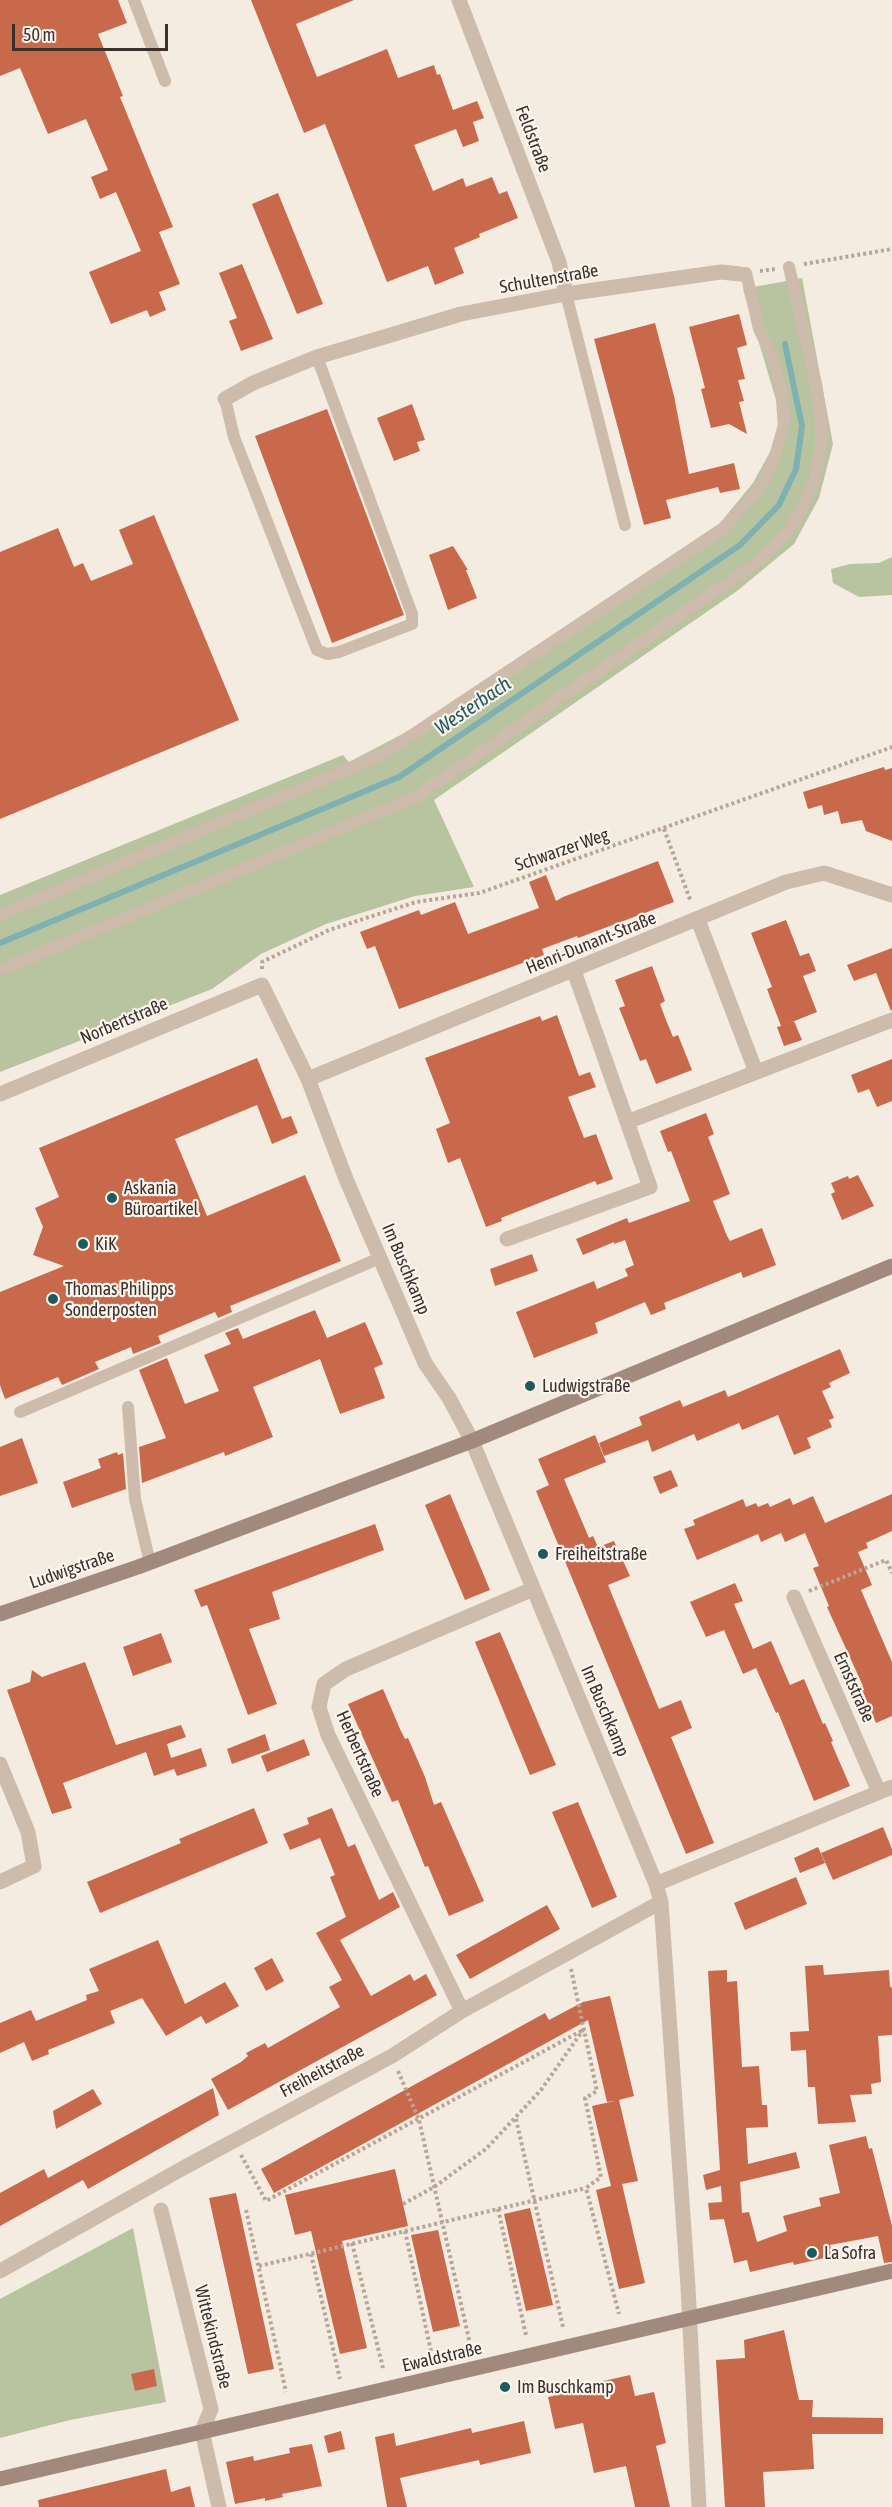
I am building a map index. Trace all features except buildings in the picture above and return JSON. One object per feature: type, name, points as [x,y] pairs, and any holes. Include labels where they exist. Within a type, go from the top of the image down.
[{"type":"main road","name":"Ludwigstraße","points":[[0,1614],[150,1563],[472,1441],[892,1266]]},
{"type":"main road","name":"Ewaldstraße","points":[[0,2479],[892,2271]]},
{"type":"street","name":"Feldstraße","points":[[459,0],[559,262],[566,294]]},
{"type":"street","name":"Schultenstraße","points":[[225,399],[254,383],[317,357],[461,314],[566,294],[721,272],[743,273]]},
{"type":"street","name":"Henri-Dunant-Straße","points":[[308,1079],[786,882],[825,873],[892,895]]},
{"type":"street","points":[[698,920],[756,1072]]},
{"type":"street","points":[[507,1239],[650,1186],[574,971]]},
{"type":"street","name":"Im Buschkamp","points":[[262,985],[308,1079],[425,1363],[449,1398],[472,1441],[656,1884],[661,1902],[689,2319],[699,2507]]},
{"type":"street","name":"Norbertstraße","points":[[0,1094],[262,985]]},
{"type":"street","points":[[627,1122],[892,1020]]},
{"type":"street","name":"Herbertstraße","points":[[462,2012],[328,1735],[319,1707],[324,1684],[346,1669],[533,1589]]},
{"type":"street","name":"Ernststraße","points":[[794,1598],[886,1789]]},
{"type":"street","points":[[0,1764],[28,1832],[34,1866],[0,1882]]},
{"type":"street","points":[[656,1884],[886,1789]]},
{"type":"street","name":"Freiheitstraße","points":[[0,2271],[392,2056],[462,2012],[661,1902]]},
{"type":"street","name":"Wittekindstraße","points":[[161,2210],[211,2409],[202,2431],[219,2507]]},
{"type":"lane","points":[[134,0],[165,81]]},
{"type":"lane","points":[[0,970],[416,797],[759,561],[788,531],[804,505],[816,476],[821,446],[816,384],[789,267]]},
{"type":"lane","points":[[0,915],[382,755],[723,529],[755,494],[766,476],[775,457],[785,421],[781,390],[772,356],[759,329],[743,273]]},
{"type":"lane","points":[[566,294],[624,525]]},
{"type":"lane","points":[[225,399],[234,437],[317,650],[327,654],[339,652],[412,624],[412,614],[317,357]]},
{"type":"lane","points":[[20,1412],[380,1258]]},
{"type":"lane","points":[[128,1407],[135,1499],[150,1563]]},
{"type":"path","points":[[743,273],[892,249]]},
{"type":"path","name":"Schwarzer Weg","points":[[262,985],[262,962],[329,930],[416,902],[479,893],[892,747]]},
{"type":"path","points":[[663,829],[698,920]]},
{"type":"path","points":[[794,1598],[886,1560],[892,1573]]},
{"type":"path","points":[[259,2266],[586,2188],[601,2177],[585,2098],[597,2091],[568,1953]]},
{"type":"path","points":[[403,2204],[434,2187],[486,2149],[541,2090],[583,2030]]},
{"type":"path","points":[[234,2141],[266,2201],[583,2030]]},
{"type":"path","points":[[392,2056],[419,2120],[471,2348]]},
{"type":"path","points":[[516,2118],[562,2327]]},
{"type":"path","points":[[586,2188],[619,2314]]},
{"type":"path","points":[[246,2210],[286,2392]]},
{"type":"path","points":[[498,2210],[526,2335]]},
{"type":"path","points":[[405,2231],[432,2356]]},
{"type":"path","points":[[352,2243],[382,2368]]},
{"type":"path","points":[[311,2254],[340,2379]]},
{"type":"green space","points":[[802,278],[833,444],[819,498],[794,544],[737,591],[434,800],[474,887],[415,896],[326,924],[261,954],[212,989],[0,1072],[0,895],[343,755],[349,762],[410,730],[720,523],[753,483],[770,452],[778,428],[776,400],[743,289]]},
{"type":"green space","points":[[892,557],[892,595],[859,597],[833,583],[831,569],[850,564],[879,563]]},
{"type":"green space","points":[[133,2228],[166,2402],[70,2420],[0,2438],[0,2299]]},
{"type":"waterway","name":"Westerbach","points":[[0,943],[399,777],[740,545],[779,505],[796,469],[802,426],[785,344]]},
{"type":"place","name":"Askania Büroartikel","points":[[112,1198]]},
{"type":"place","name":"KiK","points":[[83,1244]]},
{"type":"place","name":"Thomas Philipps Sonderposten","points":[[53,1299]]},
{"type":"place","name":"Ludwigstraße","points":[[530,1386]]},
{"type":"place","name":"Freiheitstraße","points":[[543,1554]]},
{"type":"place","name":"La Sofra","points":[[812,2253]]},
{"type":"place","name":"Im Buschkamp","points":[[505,2387]]}]
